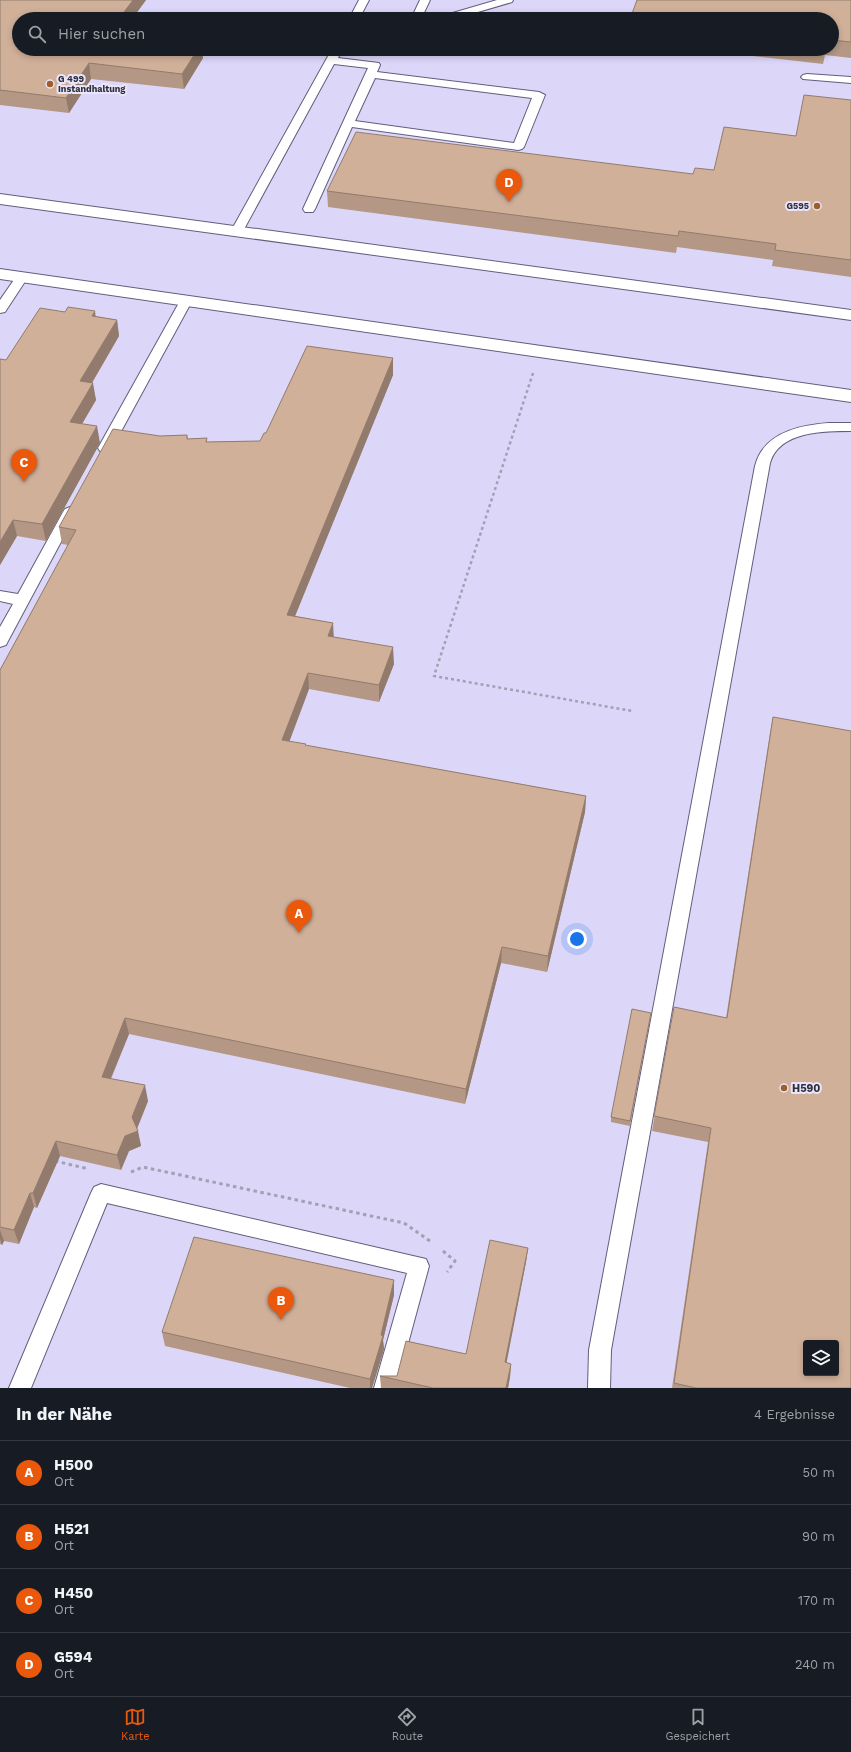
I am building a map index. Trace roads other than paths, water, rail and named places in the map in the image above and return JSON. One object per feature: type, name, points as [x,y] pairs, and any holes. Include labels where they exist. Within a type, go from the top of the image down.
[{"type":"street","points":[[0,199],[851,315]]},
{"type":"street","points":[[0,274],[851,396]]},
{"type":"lane","points":[[358,12],[364,0]]},
{"type":"lane","points":[[419,12],[425,0]]},
{"type":"lane","points":[[467,12],[508,0]]},
{"type":"lane","points":[[237,231],[333,56]]},
{"type":"lane","points":[[309,209],[375,65],[331,60]]},
{"type":"lane","points":[[348,123],[518,147],[539,95],[371,74]]},
{"type":"lane","points":[[807,77],[851,80]]},
{"type":"lane","points":[[0,309],[22,277]]},
{"type":"lane","points":[[98,461],[186,301]]},
{"type":"lane","points":[[599,1388],[600,1350],[760,475],[768,453],[784,439],[800,431],[816,428],[851,427]]},
{"type":"lane","points":[[0,640],[76,502]]},
{"type":"lane","points":[[0,596],[22,600]]},
{"type":"lane","points":[[20,1388],[101,1193],[419,1266],[385,1388]]},
{"type":"place","name":"G 499 Instandhaltung","points":[[50,84]]},
{"type":"place","name":"G594","points":[[509,202]]},
{"type":"place","name":"G595","points":[[817,206]]},
{"type":"place","name":"H450","points":[[24,482]]},
{"type":"place","name":"H500","points":[[299,933]]},
{"type":"place","name":"H590","points":[[784,1088]]},
{"type":"place","name":"H521","points":[[281,1320]]}]
